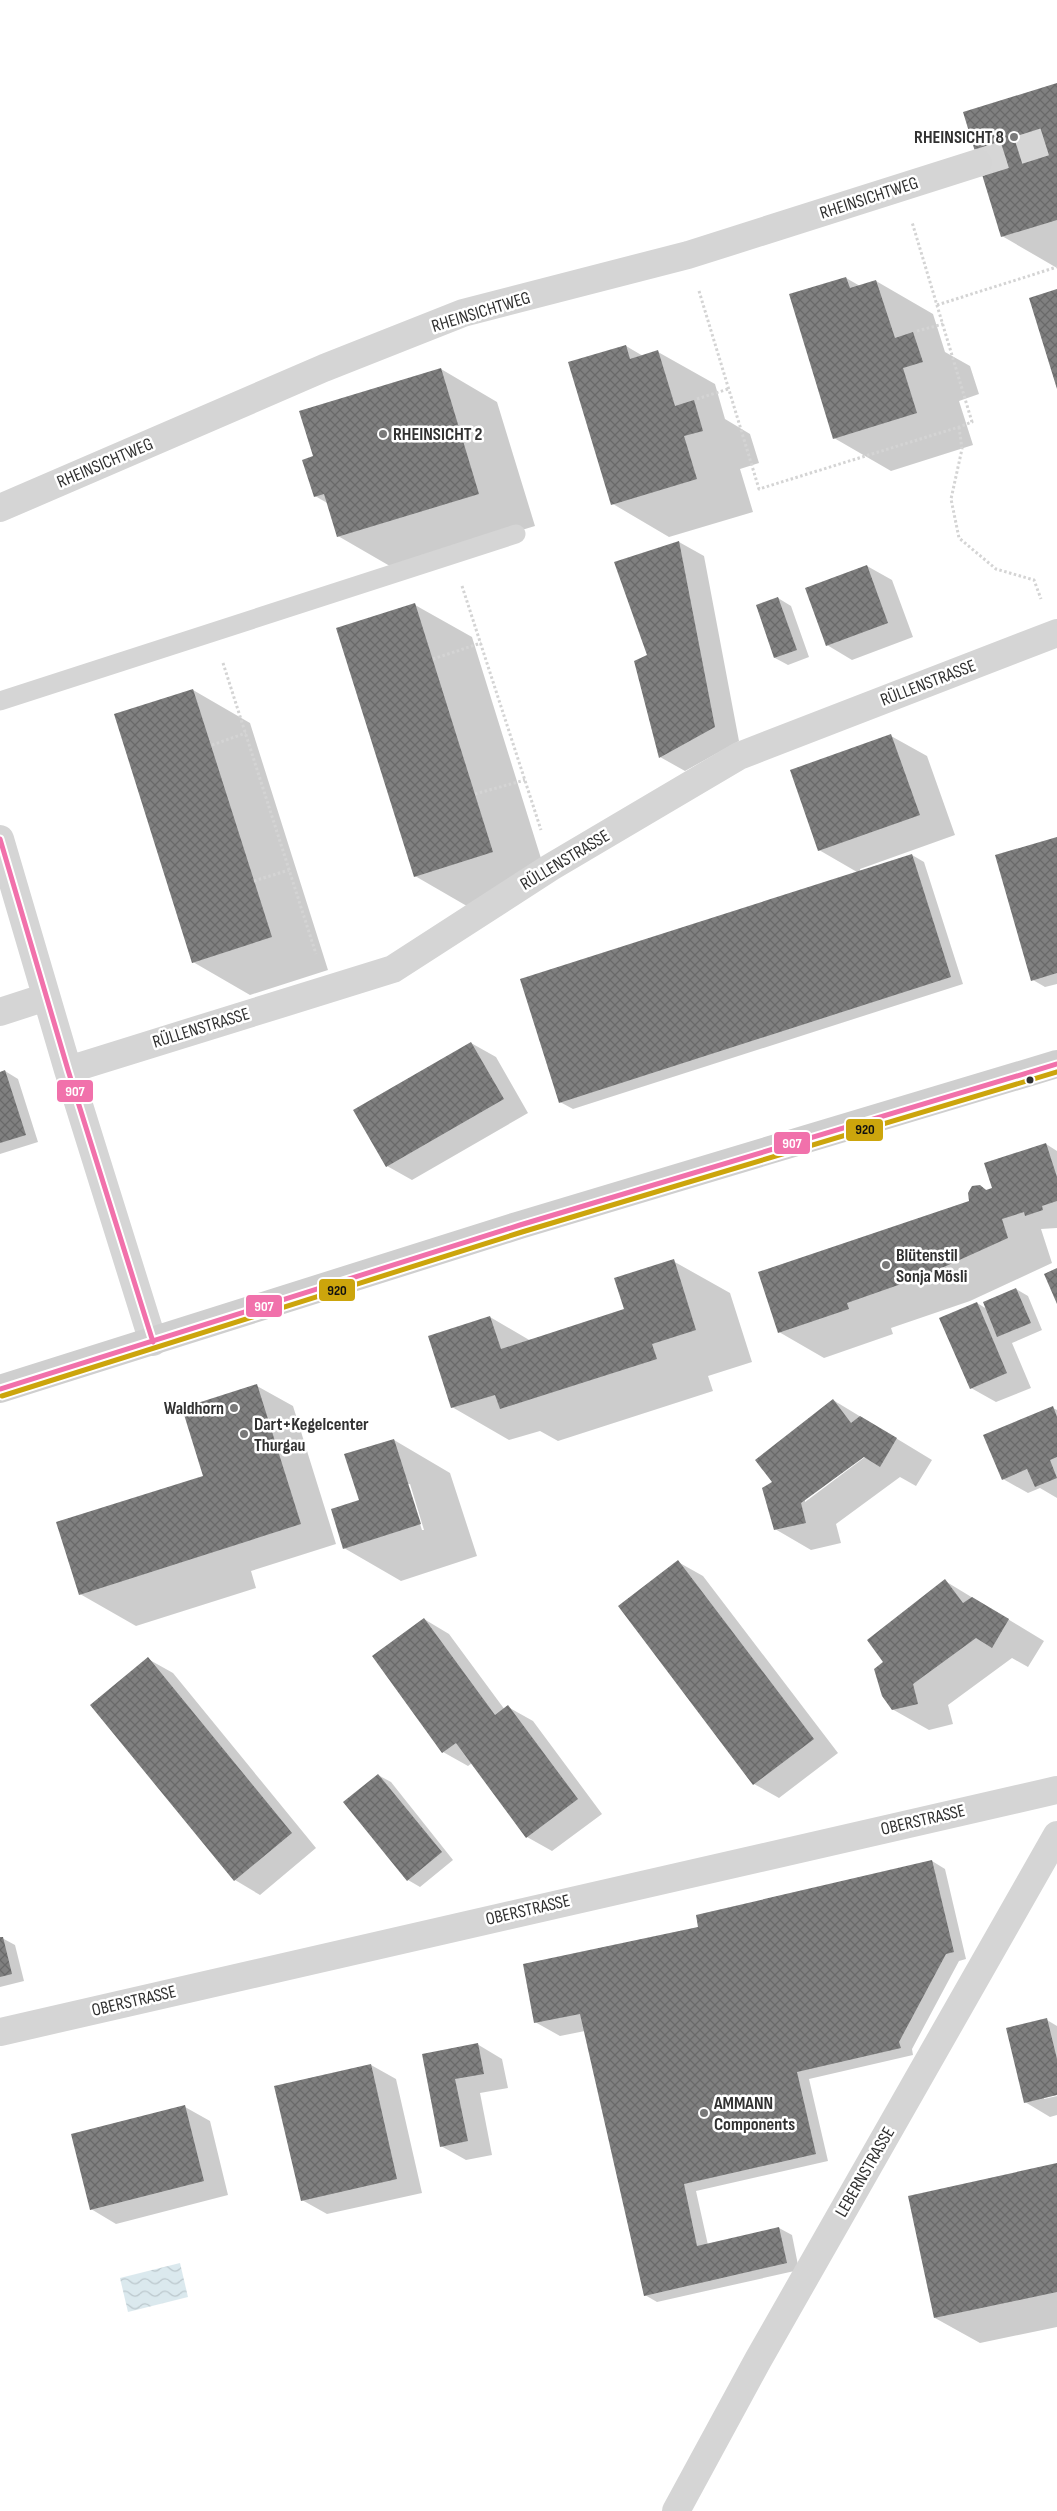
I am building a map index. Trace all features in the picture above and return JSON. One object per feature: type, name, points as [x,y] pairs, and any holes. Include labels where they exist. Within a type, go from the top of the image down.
[{"type":"street","name":"RHEINSICHTWEG","points":[[0,508],[324,368],[463,314],[688,255],[978,163]]},
{"type":"street","name":"RÜLLENSTRASSE","points":[[68,1070],[393,969],[551,867],[739,756],[1056,633]]},
{"type":"street","points":[[0,839],[68,1070],[153,1342]]},
{"type":"street","points":[[0,1012],[46,997]]},
{"type":"street","points":[[0,1390],[520,1226],[1057,1064]]},
{"type":"street","name":"OBERSTRASSE","points":[[0,2032],[1057,1790]]},
{"type":"street","name":"LEBERNSTRASSE","points":[[676,2511],[758,2360],[1057,1835]]},
{"type":"lane","points":[[0,701],[516,534]]},
{"type":"path","points":[[688,255],[759,489],[972,422],[902,188]]},
{"type":"path","points":[[938,305],[1057,267]]},
{"type":"path","points":[[917,332],[943,324]]},
{"type":"path","points":[[697,399],[728,389]]},
{"type":"path","points":[[959,426],[962,449],[952,499],[959,538],[996,569],[1034,580],[1056,633]]},
{"type":"path","points":[[470,610],[539,822]]},
{"type":"path","points":[[433,659],[481,643]]},
{"type":"path","points":[[230,685],[316,956]]},
{"type":"path","points":[[212,745],[246,732]]},
{"type":"path","points":[[475,794],[525,780]]},
{"type":"path","points":[[254,880],[288,870]]},
{"type":"water","points":[[180,2263],[188,2297],[128,2312],[120,2278]]},
{"type":"building","name":"RHEINSICHT 8","points":[[1057,83],[1057,220],[1001,237],[963,112]]},
{"type":"building","points":[[846,277],[850,288],[876,280],[895,338],[913,332],[923,362],[903,368],[917,413],[833,439],[789,294]]},
{"type":"building","points":[[1057,289],[1057,389],[1029,298]]},
{"type":"building","points":[[626,345],[630,359],[658,350],[675,406],[694,400],[703,431],[684,436],[697,479],[611,505],[568,362]]},
{"type":"building","name":"RHEINSICHT 2","points":[[441,368],[479,494],[337,537],[324,494],[314,497],[302,460],[313,456],[299,411]]},
{"type":"building","points":[[679,541],[715,727],[659,758],[634,661],[647,655],[614,562]]},
{"type":"building","points":[[867,565],[888,623],[826,646],[805,588]]},
{"type":"building","points":[[778,597],[797,650],[774,658],[756,605]]},
{"type":"building","points":[[415,603],[493,852],[414,877],[336,628]]},
{"type":"building","points":[[193,689],[272,937],[192,963],[114,714]]},
{"type":"building","points":[[891,734],[920,815],[818,851],[790,770]]},
{"type":"building","points":[[1057,837],[1057,973],[1031,981],[995,855]]},
{"type":"building","points":[[912,854],[951,977],[559,1103],[520,979]]},
{"type":"building","points":[[471,1042],[504,1099],[386,1167],[353,1110]]},
{"type":"building","points":[[5,1070],[26,1135],[0,1143],[0,1072]]},
{"type":"building","points":[[1046,1143],[1057,1177],[1057,1201],[1042,1206],[1043,1210],[1025,1216],[1024,1212],[1002,1219],[1008,1238],[924,1276],[847,1303],[849,1309],[778,1333],[758,1272],[969,1201],[968,1193],[972,1186],[980,1185],[986,1190],[992,1188],[984,1163]]},
{"type":"building","points":[[674,1259],[696,1330],[652,1344],[657,1359],[500,1409],[495,1395],[451,1408],[428,1336],[490,1316],[501,1349],[624,1309],[614,1278]]},
{"type":"building","points":[[1057,1268],[1057,1304],[1044,1274]]},
{"type":"building","points":[[1016,1288],[1031,1323],[997,1337],[983,1302]]},
{"type":"building","points":[[977,1302],[1007,1373],[970,1389],[939,1318]]},
{"type":"building","points":[[257,1384],[301,1524],[79,1595],[56,1522],[203,1476],[182,1408]]},
{"type":"building","points":[[833,1399],[851,1423],[860,1416],[897,1438],[880,1467],[864,1457],[801,1503],[806,1523],[774,1530],[762,1488],[772,1482],[755,1460]]},
{"type":"building","points":[[1053,1406],[1057,1417],[1057,1457],[1050,1460],[1057,1478],[1035,1487],[1027,1469],[1002,1480],[983,1435]]},
{"type":"building","points":[[394,1439],[421,1524],[343,1549],[331,1509],[359,1500],[344,1454]]},
{"type":"building","points":[[678,1560],[814,1739],[753,1785],[618,1606]]},
{"type":"building","points":[[945,1579],[963,1603],[972,1597],[1009,1619],[992,1648],[976,1638],[913,1684],[918,1704],[892,1710],[882,1696],[874,1669],[883,1662],[867,1640]]},
{"type":"building","points":[[424,1618],[495,1715],[508,1705],[578,1799],[526,1838],[456,1743],[442,1753],[372,1656]]},
{"type":"building","points":[[148,1657],[292,1833],[234,1881],[90,1705]]},
{"type":"building","points":[[378,1774],[442,1852],[407,1881],[343,1802]]},
{"type":"building","name":"AMMANN Components","points":[[932,1860],[954,1952],[946,1954],[899,2042],[901,2048],[797,2072],[816,2154],[684,2184],[697,2246],[779,2227],[787,2263],[644,2296],[580,2014],[534,2023],[523,1964],[698,1927],[696,1915]]},
{"type":"building","points":[[0,1937],[3,1937],[12,1974],[0,1977]]},
{"type":"building","points":[[1047,2018],[1057,2059],[1057,2095],[1024,2103],[1006,2028]]},
{"type":"building","points":[[478,2043],[484,2074],[455,2079],[468,2141],[440,2147],[422,2054]]},
{"type":"building","points":[[371,2064],[397,2179],[301,2201],[274,2086]]},
{"type":"building","points":[[185,2105],[204,2181],[90,2210],[71,2134]]},
{"type":"building","points":[[1057,2163],[1057,2292],[934,2318],[908,2196]]},
{"type":"tunnel","points":[[978,163],[1057,138]]},
{"type":"transit line","name":"907","points":[[0,839],[68,1070],[153,1342]]},
{"type":"transit line","name":"907","points":[[0,1389],[520,1225],[1057,1064]]},
{"type":"transit line","name":"920","points":[[2,1396],[522,1232],[1057,1072]]},
{"type":"place","name":"RHEINSICHT 8","points":[[1014,137]]},
{"type":"place","name":"RHEINSICHT 2","points":[[383,434]]},
{"type":"place","name":"Blütenstil Sonja Mösli","points":[[886,1265]]},
{"type":"place","name":"Waldhorn","points":[[234,1408]]},
{"type":"place","name":"Dart+Kegelcenter Thurgau","points":[[244,1434]]},
{"type":"place","name":"AMMANN Components","points":[[704,2113]]}]
